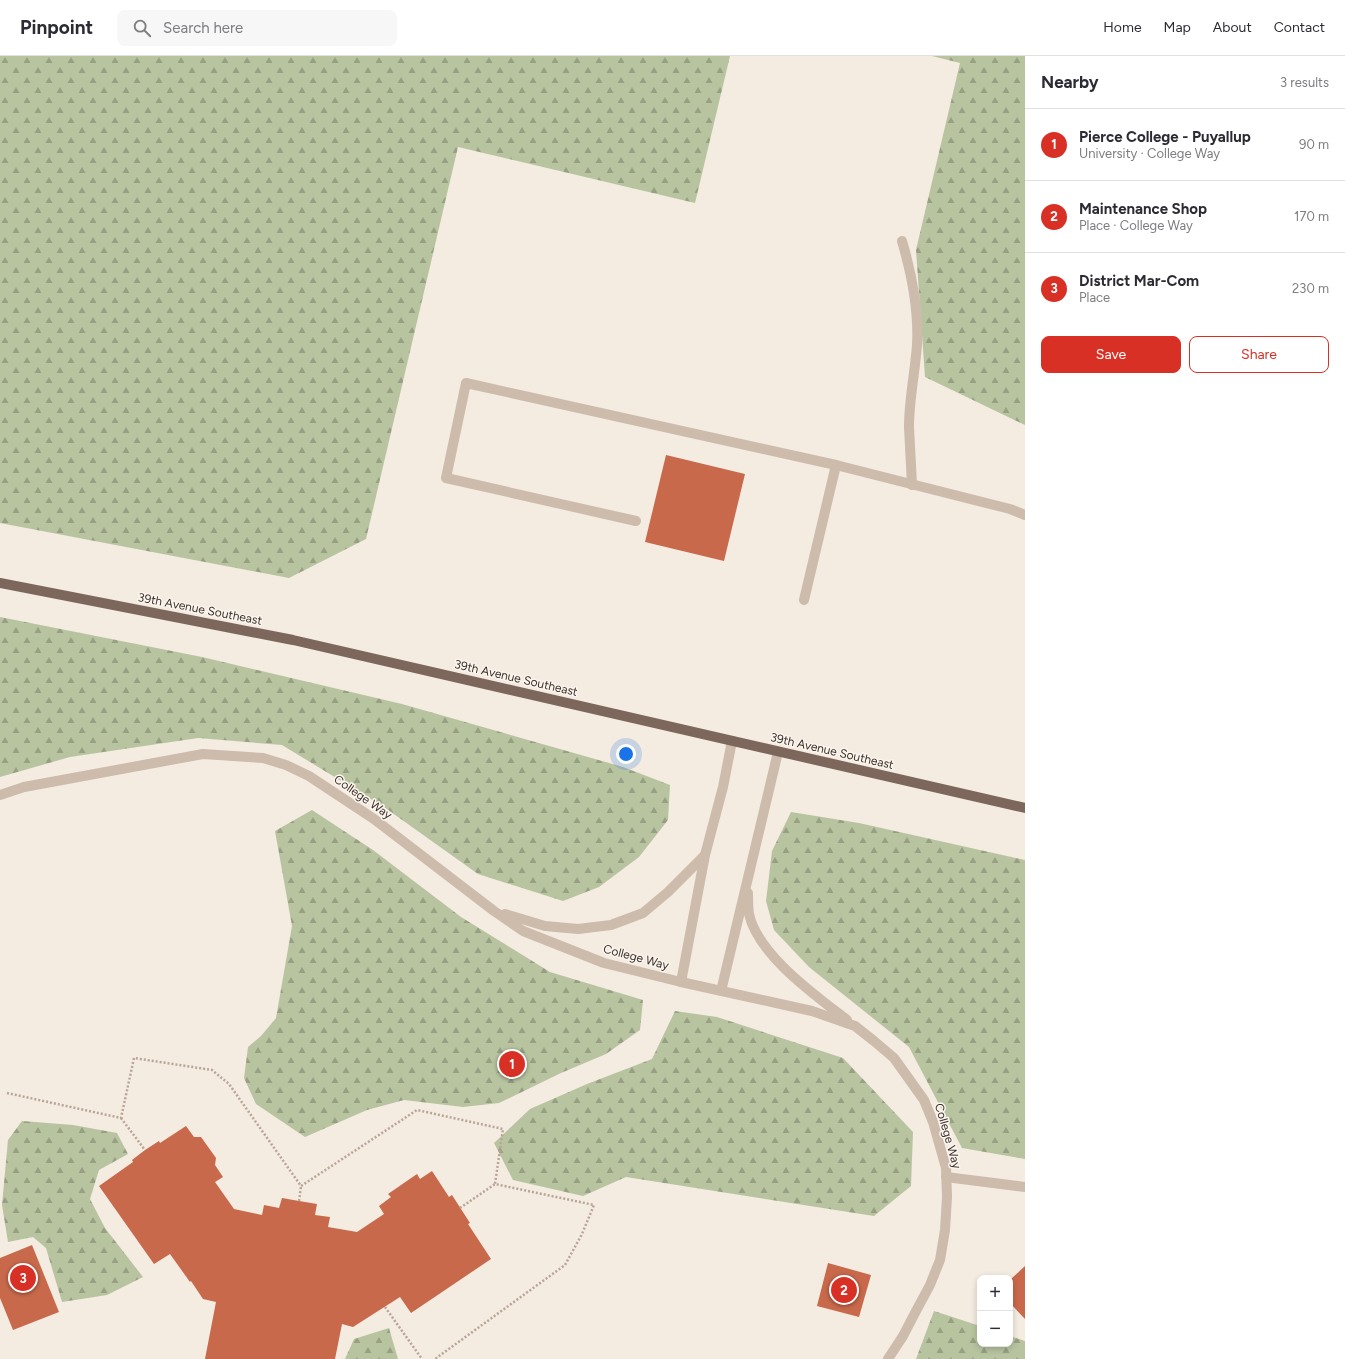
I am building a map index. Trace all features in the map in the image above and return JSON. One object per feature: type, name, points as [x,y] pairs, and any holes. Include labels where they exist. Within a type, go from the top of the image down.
[{"type":"main road","name":"39th Avenue Southeast","points":[[0,583],[293,640],[1025,808]]},
{"type":"street","points":[[902,241],[911,272],[916,307],[917,344],[909,427],[912,484]]},
{"type":"street","points":[[636,521],[446,478],[466,383],[836,465],[1010,509],[1025,515]]},
{"type":"street","points":[[804,600],[836,465]]},
{"type":"street","name":"College Way","points":[[681,982],[705,854],[723,787],[732,741]]},
{"type":"street","points":[[721,990],[778,752]]},
{"type":"street","name":"College Way","points":[[0,794],[24,787],[203,754],[263,758],[286,765],[315,780],[374,819],[494,911],[523,931],[604,963],[812,1011],[855,1026],[874,1040],[894,1058],[924,1100],[933,1122],[946,1168],[948,1197],[940,1260],[930,1286],[903,1336],[888,1359]]},
{"type":"street","points":[[494,911],[544,926],[578,929],[611,925],[643,913],[668,892],[705,854]]},
{"type":"street","points":[[748,876],[748,900],[750,915],[755,930],[766,947],[804,986],[855,1026]]},
{"type":"street","points":[[946,1177],[1025,1187]]},
{"type":"path","points":[[121,1118],[134,1058],[212,1070],[229,1084],[301,1186],[299,1201]]},
{"type":"path","points":[[7,1094],[121,1118],[145,1150]]},
{"type":"path","points":[[301,1186],[417,1110],[503,1129],[495,1184]]},
{"type":"path","points":[[435,1359],[565,1265],[582,1234],[594,1205],[495,1184],[460,1208]]},
{"type":"path","points":[[385,1307],[422,1359]]},
{"type":"green space","points":[[0,56],[730,56],[695,203],[458,147],[366,539],[289,578],[0,523]]},
{"type":"green space","points":[[932,56],[1025,56],[1025,425],[925,377],[916,250],[960,63]]},
{"type":"green space","points":[[0,617],[202,657],[402,704],[623,767],[670,785],[668,820],[639,857],[599,887],[563,901],[478,874],[384,807],[282,745],[198,738],[70,757],[0,777]]},
{"type":"green space","points":[[312,810],[373,850],[461,917],[550,972],[643,1000],[640,1030],[606,1054],[561,1073],[499,1103],[463,1107],[404,1100],[367,1110],[305,1137],[256,1104],[244,1078],[248,1047],[261,1036],[276,1018],[292,926],[275,831]]},
{"type":"green space","points":[[791,812],[859,823],[1025,860],[1025,1159],[962,1148],[909,1047],[809,967],[774,930],[766,901],[772,851]]},
{"type":"green space","points":[[675,1011],[717,1017],[843,1058],[913,1132],[911,1186],[874,1216],[626,1177],[583,1196],[513,1180],[494,1143],[530,1109],[587,1084],[652,1059]]},
{"type":"green space","points":[[22,1121],[73,1125],[117,1133],[128,1154],[99,1170],[90,1199],[105,1228],[143,1277],[107,1295],[62,1302],[46,1248],[33,1237],[8,1242],[2,1205],[8,1140]]},
{"type":"green space","points":[[934,1311],[977,1325],[977,1347],[1013,1347],[1013,1337],[1025,1341],[1025,1359],[916,1359]]},
{"type":"green space","points":[[389,1328],[398,1359],[345,1359],[354,1339]]},
{"type":"building","points":[[666,455],[745,474],[724,561],[645,542]]},
{"type":"building","points":[[186,1126],[194,1137],[201,1137],[216,1158],[215,1165],[223,1177],[215,1182],[234,1209],[262,1215],[264,1205],[279,1208],[282,1198],[317,1204],[315,1215],[330,1217],[328,1227],[357,1232],[384,1214],[379,1206],[391,1197],[388,1194],[417,1174],[420,1179],[432,1171],[449,1197],[452,1195],[470,1223],[468,1224],[491,1259],[411,1313],[400,1297],[353,1327],[342,1324],[335,1359],[205,1359],[216,1302],[203,1299],[170,1254],[154,1264],[99,1186],[133,1162],[132,1160],[145,1150],[159,1141],[160,1143]]},
{"type":"building","points":[[32,1245],[59,1312],[13,1330],[0,1298],[0,1258]]},
{"type":"building","points":[[828,1263],[871,1275],[859,1317],[817,1306]]},
{"type":"building","points":[[1025,1266],[1025,1319],[1013,1306],[1013,1277]]},
{"type":"place","name":"Pierce College - Puyallup","points":[[512,1064]]},
{"type":"place","name":"District Mar-Com","points":[[23,1278]]},
{"type":"place","name":"Maintenance Shop","points":[[844,1290]]}]
